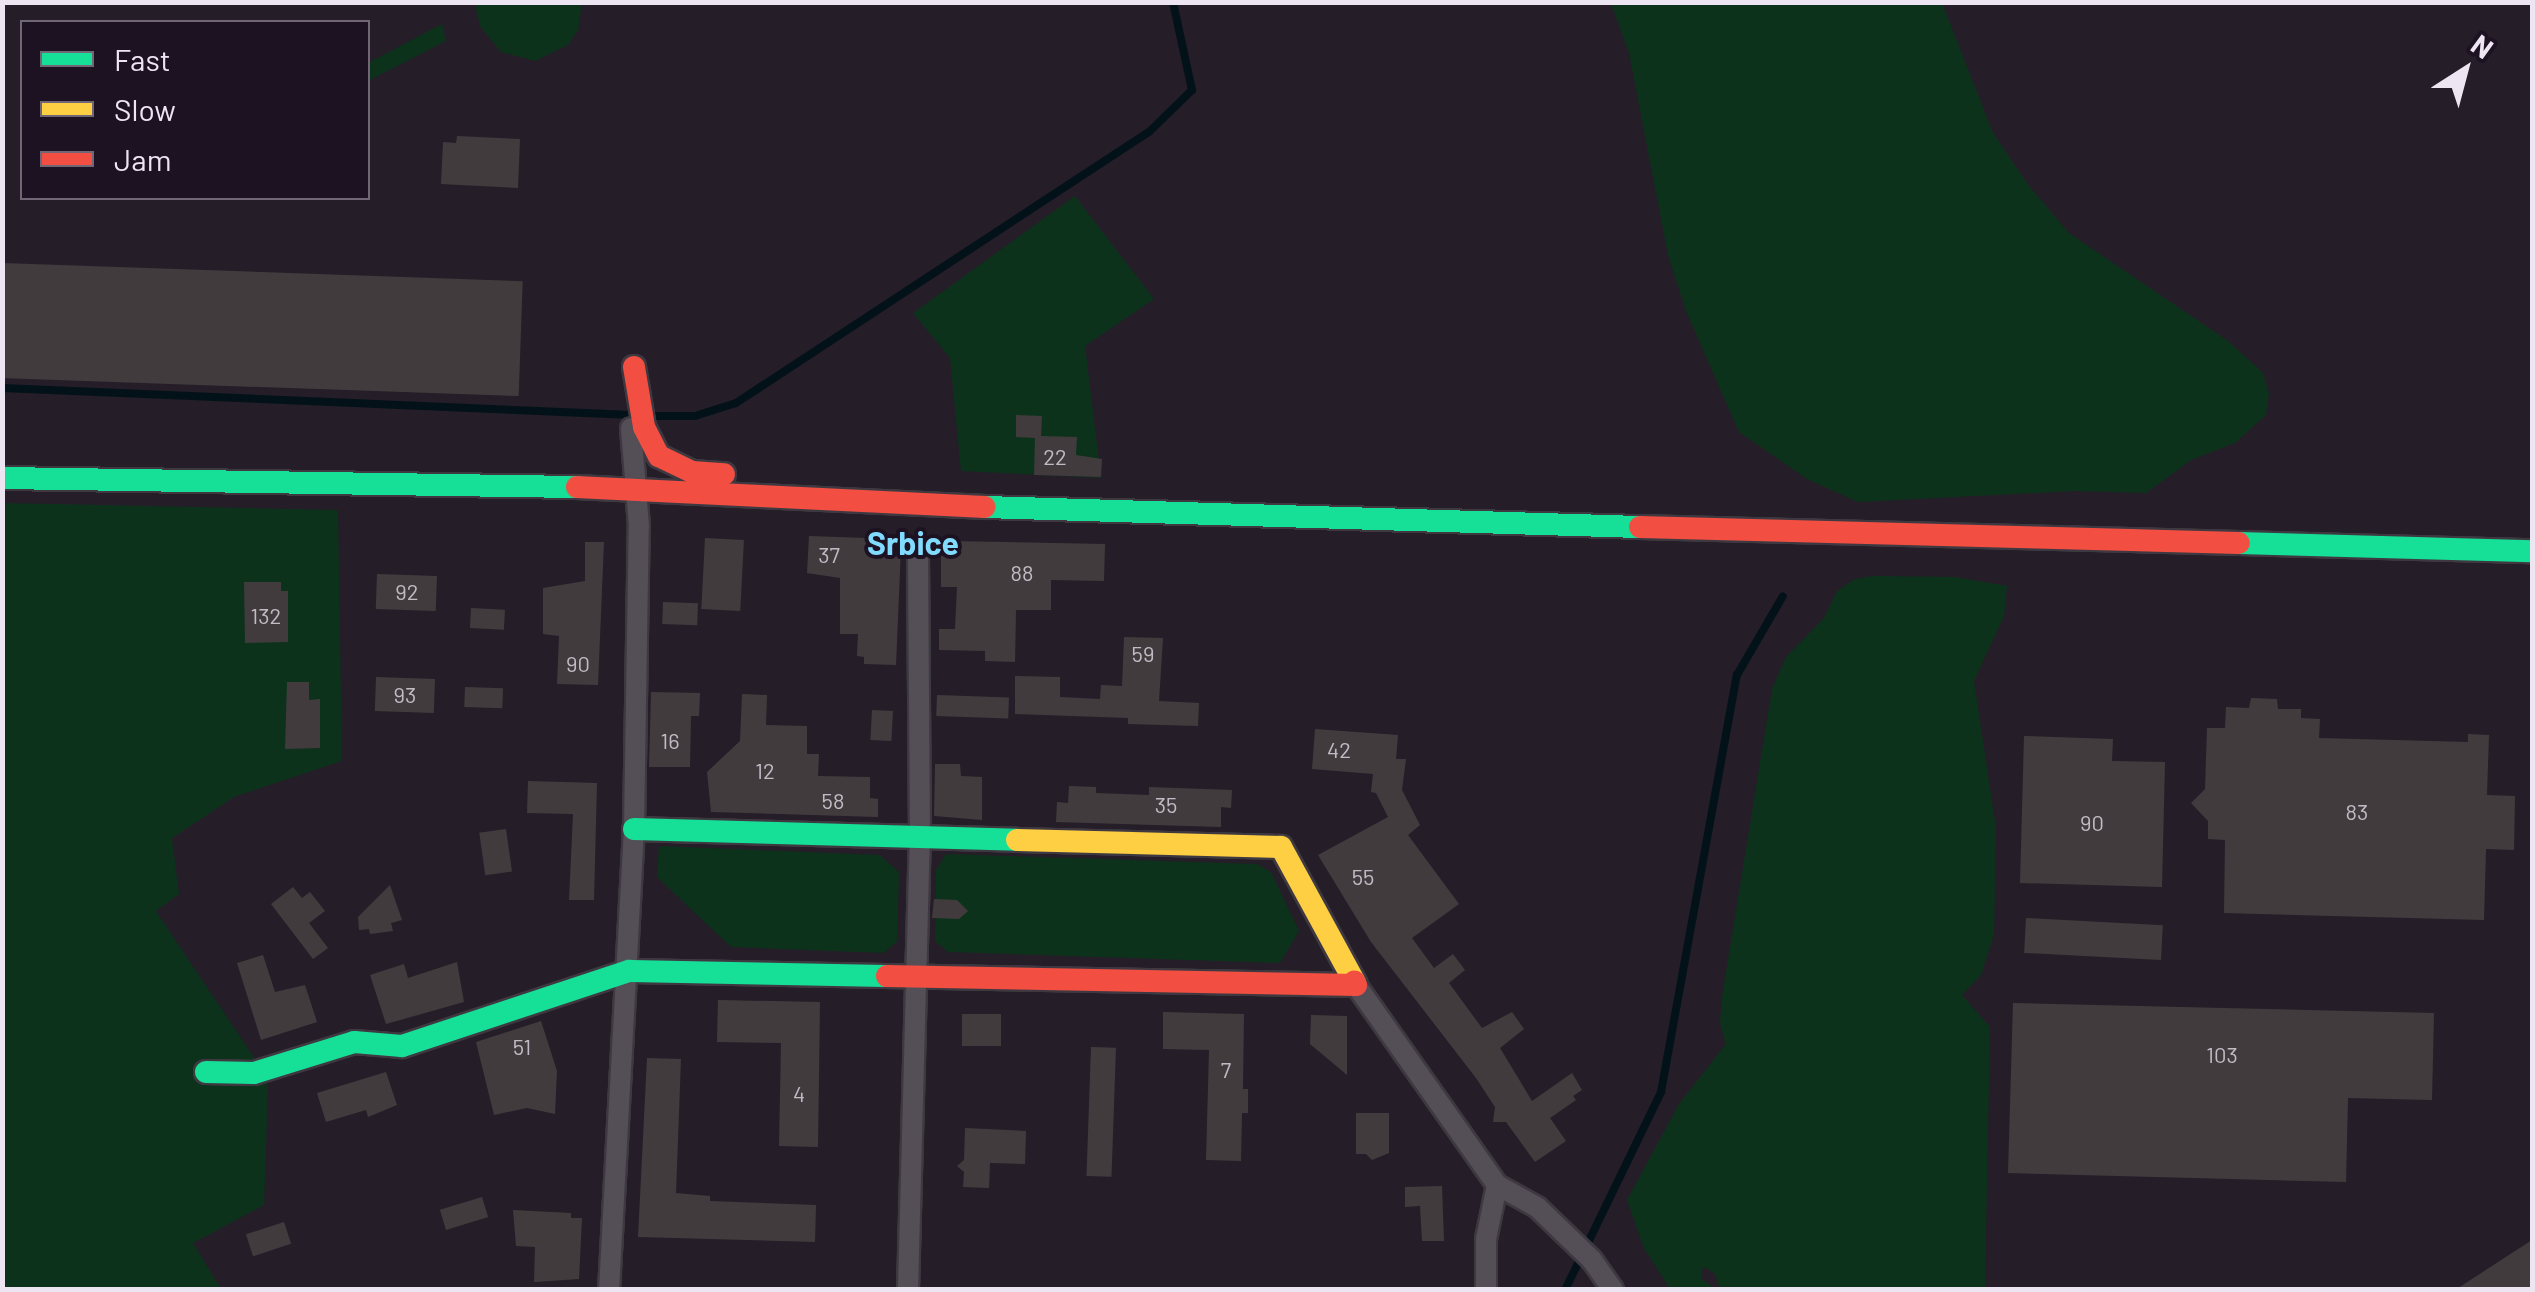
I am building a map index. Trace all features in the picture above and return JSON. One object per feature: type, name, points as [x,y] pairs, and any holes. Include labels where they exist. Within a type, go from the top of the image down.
[{"type":"main road","points":[[634,367],[650,444],[673,467],[692,472],[844,483],[935,504]]},
{"type":"main road","points":[[2,478],[433,482],[935,504],[2532,552]]},
{"type":"main road","points":[[634,829],[920,840],[1280,847],[1356,985]]},
{"type":"main road","points":[[206,1072],[254,1073],[354,1042],[402,1046],[629,971],[1356,985]]},
{"type":"street","points":[[609,1290],[634,829],[636,490],[631,428]]},
{"type":"street","points":[[908,1290],[920,840],[918,549]]},
{"type":"street","points":[[1356,985],[1497,1185],[1537,1208],[1592,1260],[1612,1290]]},
{"type":"street","points":[[1486,1290],[1486,1239],[1497,1185]]},
{"type":"green space","points":[[477,3],[582,3],[578,30],[568,45],[535,61],[501,52],[480,26],[476,9]]},
{"type":"green space","points":[[1611,3],[1942,3],[1993,133],[2029,186],[2069,233],[2228,341],[2263,373],[2269,394],[2266,415],[2235,443],[2191,460],[2146,493],[2075,491],[1858,502],[1807,479],[1739,432],[1686,311],[1668,255],[1629,53]]},
{"type":"green space","points":[[442,24],[446,41],[370,80],[370,62]]},
{"type":"green space","points":[[1075,196],[1154,299],[1085,346],[1101,478],[961,471],[950,358],[913,313]]},
{"type":"green space","points":[[3,503],[338,510],[342,761],[234,797],[172,838],[179,894],[156,911],[253,1056],[268,1086],[264,1205],[193,1243],[221,1289],[3,1290]]},
{"type":"green space","points":[[1955,577],[2007,586],[2004,616],[1974,681],[1996,828],[1994,935],[1981,975],[1962,995],[1990,1027],[1985,1289],[1720,1289],[1715,1274],[1703,1266],[1701,1278],[1715,1289],[1670,1289],[1644,1248],[1627,1200],[1679,1104],[1726,1044],[1720,1023],[1722,997],[1772,689],[1786,657],[1824,618],[1837,591],[1855,579]]},
{"type":"green space","points":[[659,846],[880,855],[899,872],[897,941],[884,953],[731,947],[657,877]]},
{"type":"green space","points":[[946,854],[1257,864],[1271,872],[1299,931],[1280,963],[948,952],[935,941],[936,870]]},
{"type":"building","points":[[457,136],[520,139],[518,188],[441,184],[443,142],[456,143]]},
{"type":"building","points":[[2,263],[523,281],[519,396],[2,378]]},
{"type":"building","points":[[1016,415],[1042,416],[1041,436],[1077,437],[1076,455],[1102,459],[1101,477],[1034,475],[1035,438],[1016,437]]},
{"type":"building","points":[[809,536],[894,539],[901,547],[896,665],[864,664],[864,657],[857,656],[858,634],[840,634],[840,578],[807,573]]},
{"type":"building","points":[[705,538],[744,540],[740,611],[701,609]]},
{"type":"building","points":[[947,541],[1105,544],[1104,581],[1051,580],[1051,610],[1016,610],[1015,662],[985,661],[985,651],[939,650],[939,629],[955,629],[957,587],[941,587],[941,547]]},
{"type":"building","points":[[585,542],[604,542],[598,685],[557,684],[559,636],[543,634],[543,588],[585,581]]},
{"type":"building","points":[[377,574],[437,576],[436,611],[376,609]]},
{"type":"building","points":[[244,582],[281,582],[281,591],[288,591],[288,642],[245,643]]},
{"type":"building","points":[[663,602],[698,603],[697,625],[662,624]]},
{"type":"building","points":[[471,608],[505,610],[504,630],[470,628]]},
{"type":"building","points":[[1124,637],[1163,638],[1159,701],[1199,703],[1198,726],[1128,724],[1128,718],[1015,714],[1015,676],[1060,677],[1060,697],[1100,699],[1101,685],[1122,686]]},
{"type":"building","points":[[376,677],[435,679],[434,713],[375,711]]},
{"type":"building","points":[[287,682],[309,682],[309,700],[320,699],[320,748],[285,749]]},
{"type":"building","points":[[465,687],[503,688],[502,708],[464,707]]},
{"type":"building","points":[[651,692],[700,693],[699,716],[691,716],[690,767],[649,767]]},
{"type":"building","points":[[742,694],[767,695],[766,725],[807,726],[807,754],[819,754],[818,776],[870,777],[870,798],[878,799],[878,817],[711,812],[707,772],[740,741]]},
{"type":"building","points":[[937,695],[1009,698],[1008,718],[936,716]]},
{"type":"building","points":[[2251,698],[2277,699],[2278,709],[2301,709],[2301,718],[2320,719],[2319,738],[2468,742],[2468,734],[2489,735],[2487,795],[2515,796],[2514,850],[2486,849],[2484,920],[2224,913],[2225,840],[2208,839],[2208,821],[2191,803],[2205,789],[2207,728],[2225,728],[2226,707],[2249,708]]},
{"type":"building","points":[[872,710],[893,711],[891,741],[870,740]]},
{"type":"building","points":[[1315,729],[1398,735],[1396,759],[1406,759],[1402,790],[1420,825],[1408,835],[1459,904],[1412,938],[1434,968],[1453,954],[1465,970],[1449,983],[1482,1028],[1512,1012],[1524,1029],[1500,1048],[1532,1101],[1572,1073],[1582,1090],[1573,1096],[1576,1100],[1550,1118],[1566,1141],[1535,1162],[1506,1122],[1493,1122],[1495,1107],[1476,1078],[1371,942],[1318,855],[1388,817],[1376,793],[1371,792],[1373,774],[1312,769]]},
{"type":"building","points":[[2024,736],[2113,739],[2112,761],[2165,762],[2162,887],[2020,883]]},
{"type":"building","points":[[935,764],[960,764],[961,776],[982,777],[982,820],[934,816]]},
{"type":"building","points":[[528,781],[597,783],[594,900],[569,900],[573,814],[527,813]]},
{"type":"building","points":[[1069,786],[1096,787],[1096,793],[1149,795],[1149,787],[1232,790],[1231,808],[1221,807],[1221,827],[1056,822],[1057,802],[1068,803]]},
{"type":"building","points":[[506,829],[512,872],[485,875],[479,833]]},
{"type":"building","points":[[390,885],[402,920],[391,923],[393,931],[370,934],[369,929],[359,930],[358,917]]},
{"type":"building","points":[[293,887],[302,898],[310,892],[325,911],[309,923],[328,948],[313,959],[271,904]]},
{"type":"building","points":[[934,899],[957,900],[968,911],[959,919],[932,918]]},
{"type":"building","points":[[2026,918],[2163,925],[2161,960],[2024,953]]},
{"type":"building","points":[[263,955],[275,992],[305,985],[317,1022],[261,1040],[237,963]]},
{"type":"building","points":[[457,962],[464,1002],[386,1024],[370,975],[404,964],[408,978]]},
{"type":"building","points":[[718,1000],[820,1002],[818,1147],[779,1146],[781,1043],[717,1042]]},
{"type":"building","points":[[2013,1003],[2434,1013],[2432,1100],[2348,1098],[2346,1182],[2008,1173]]},
{"type":"building","points":[[1163,1012],[1244,1014],[1243,1089],[1248,1089],[1248,1113],[1242,1113],[1241,1161],[1206,1160],[1209,1050],[1163,1049]]},
{"type":"building","points":[[962,1014],[1001,1014],[1001,1046],[962,1046]]},
{"type":"building","points":[[1311,1015],[1347,1016],[1347,1075],[1310,1044]]},
{"type":"building","points":[[541,1021],[557,1071],[555,1114],[527,1108],[494,1115],[476,1042]]},
{"type":"building","points":[[1091,1047],[1116,1048],[1111,1177],[1086,1176]]},
{"type":"building","points":[[647,1058],[681,1059],[676,1193],[710,1196],[710,1201],[816,1205],[815,1242],[638,1237]]},
{"type":"building","points":[[386,1072],[397,1105],[368,1117],[366,1110],[326,1122],[317,1093]]},
{"type":"building","points":[[1356,1113],[1389,1113],[1389,1153],[1372,1160],[1366,1154],[1356,1154]]},
{"type":"building","points":[[965,1128],[1026,1131],[1025,1164],[990,1163],[989,1188],[963,1187],[964,1172],[957,1166],[964,1160]]},
{"type":"building","points":[[1442,1186],[1444,1241],[1422,1241],[1420,1206],[1405,1207],[1405,1187]]},
{"type":"building","points":[[482,1197],[488,1217],[446,1230],[440,1210]]},
{"type":"building","points":[[513,1210],[571,1213],[571,1218],[582,1218],[579,1279],[534,1282],[535,1247],[516,1246]]},
{"type":"building","points":[[284,1222],[291,1244],[253,1256],[246,1234]]},
{"type":"building","points":[[2532,1240],[2532,1290],[2455,1290]]},
{"type":"waterway","points":[[651,416],[695,416],[736,403],[1149,132],[1192,90],[1173,2]]},
{"type":"waterway","points":[[2,388],[632,415]]},
{"type":"waterway","points":[[1565,1290],[1661,1092],[1737,675],[1783,596]]},
{"type":"traffic: fast","points":[[2,478],[577,487]]},
{"type":"traffic: fast","points":[[985,507],[1640,527]]},
{"type":"traffic: fast","points":[[2239,543],[2532,551]]},
{"type":"traffic: fast","points":[[634,829],[1017,840]]},
{"type":"traffic: fast","points":[[206,1072],[254,1073],[354,1042],[402,1046],[629,971],[887,976]]},
{"type":"traffic: slow","points":[[1017,840],[1281,847],[1354,981]]},
{"type":"traffic: jam","points":[[634,367],[644,427],[659,456],[692,472],[724,474]]},
{"type":"traffic: jam","points":[[577,487],[985,507]]},
{"type":"traffic: jam","points":[[1640,527],[2239,543]]},
{"type":"traffic: jam","points":[[887,976],[1356,985],[1354,981]]},
{"type":"district","name":"Srbice","points":[[913,542]]}]
